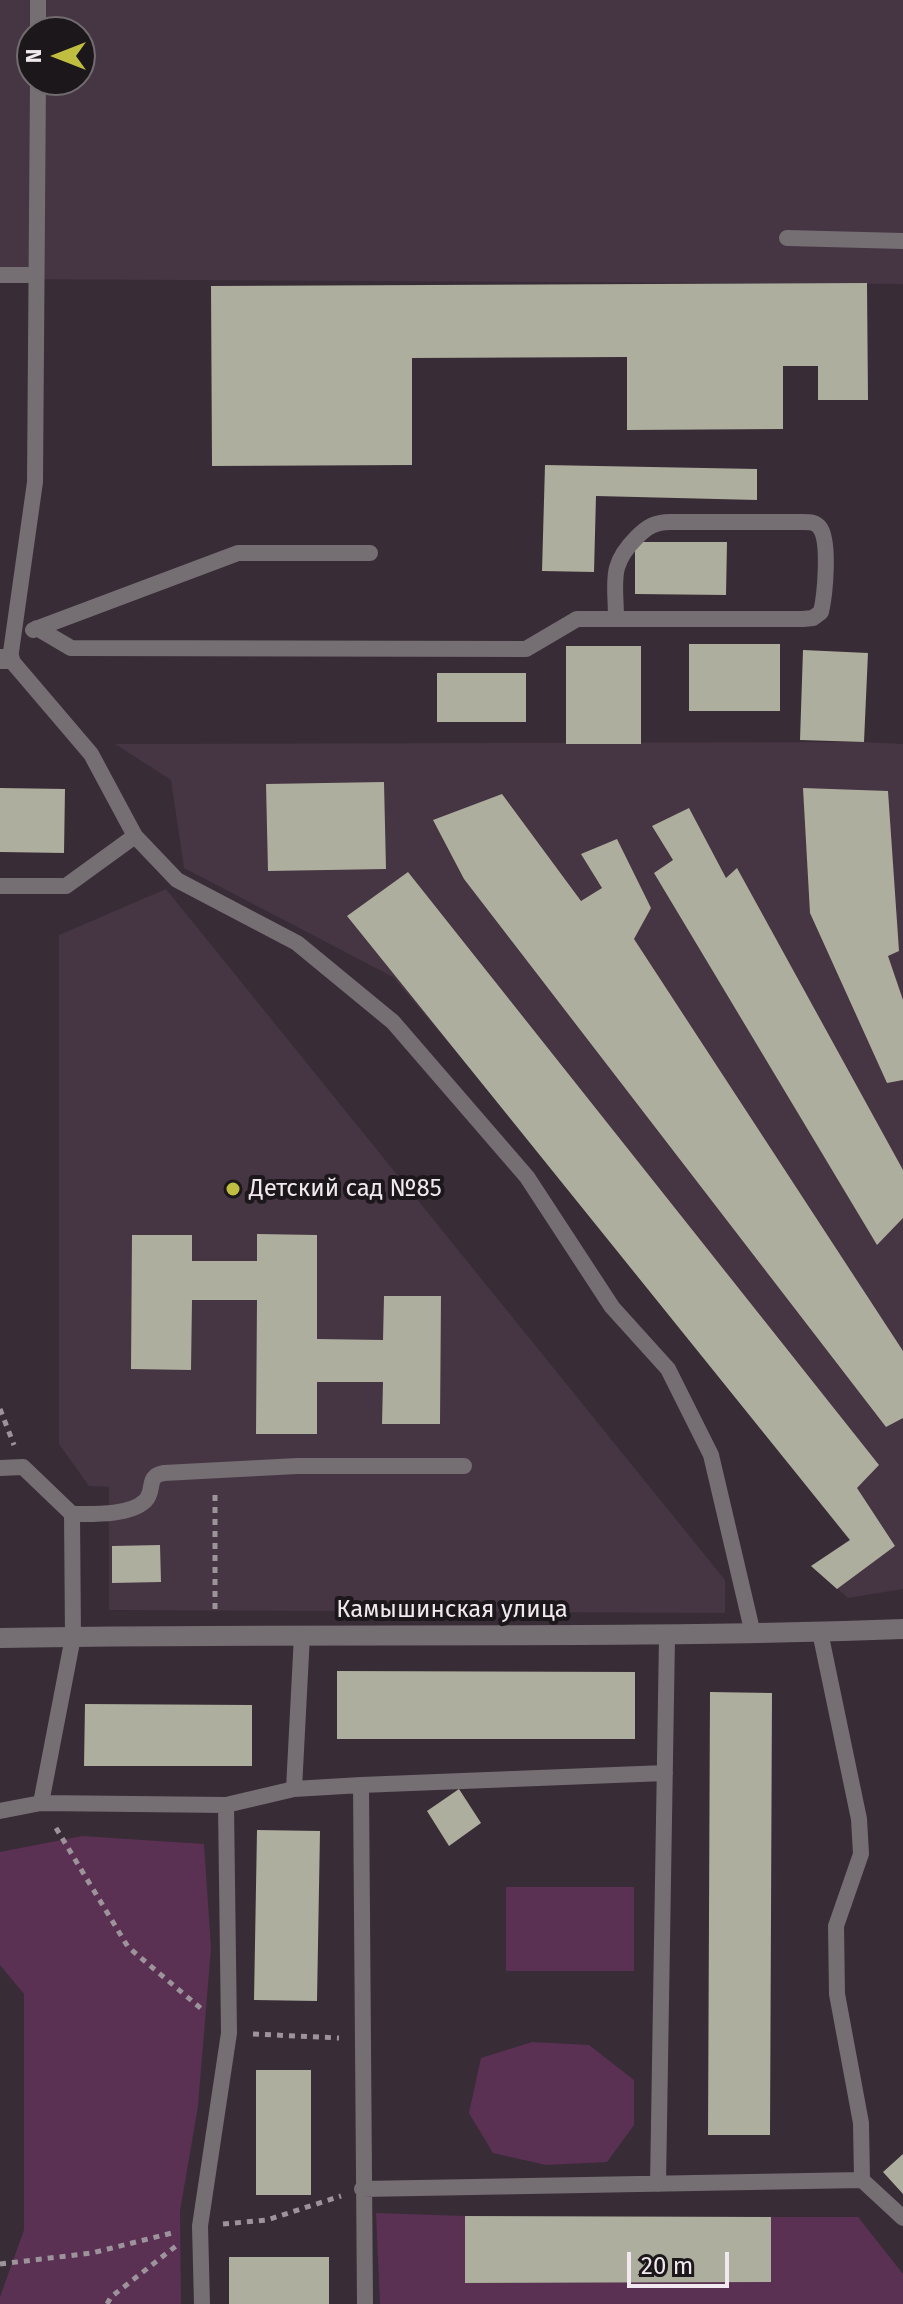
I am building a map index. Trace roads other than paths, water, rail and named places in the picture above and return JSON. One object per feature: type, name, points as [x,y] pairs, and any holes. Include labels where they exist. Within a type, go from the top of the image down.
[{"type":"street","name":"Камышинская улица","points":[[0,1638],[302,1635],[667,1637],[903,1629]]},
{"type":"lane","points":[[38,96],[35,482],[13,637],[5,659],[91,754],[135,836],[177,880],[297,943],[393,1022],[527,1177],[612,1307],[668,1369],[711,1455],[753,1634]]},
{"type":"lane","points":[[787,238],[903,242]]},
{"type":"lane","points":[[0,275],[36,275]]},
{"type":"lane","points":[[37,628],[71,648],[526,649],[577,619],[616,619],[813,618],[821,612],[825,598],[825,543],[822,530],[814,522],[660,522],[649,526],[616,563],[616,619]]},
{"type":"lane","points":[[13,637],[238,553],[370,553]]},
{"type":"lane","points":[[0,886],[66,886],[135,836]]},
{"type":"lane","points":[[0,1468],[23,1467],[72,1514],[109,1514],[139,1505],[149,1496],[152,1479],[157,1474],[297,1466],[464,1466]]},
{"type":"lane","points":[[41,1803],[73,1637],[72,1514]]},
{"type":"lane","points":[[820,1632],[859,1819],[861,1854],[836,1926],[836,1953],[837,1994],[861,2123],[862,2180]]},
{"type":"lane","points":[[294,1789],[302,1635]]},
{"type":"lane","points":[[658,2184],[667,1637]]},
{"type":"lane","points":[[0,1811],[41,1803],[226,1805],[294,1789],[665,1773]]},
{"type":"lane","points":[[361,1785],[365,2304]]},
{"type":"lane","points":[[202,2304],[200,2226],[229,2033],[226,1805]]},
{"type":"lane","points":[[362,2189],[862,2180],[903,2218]]},
{"type":"place","name":"Детский сад №85","points":[[233,1189]]}]
